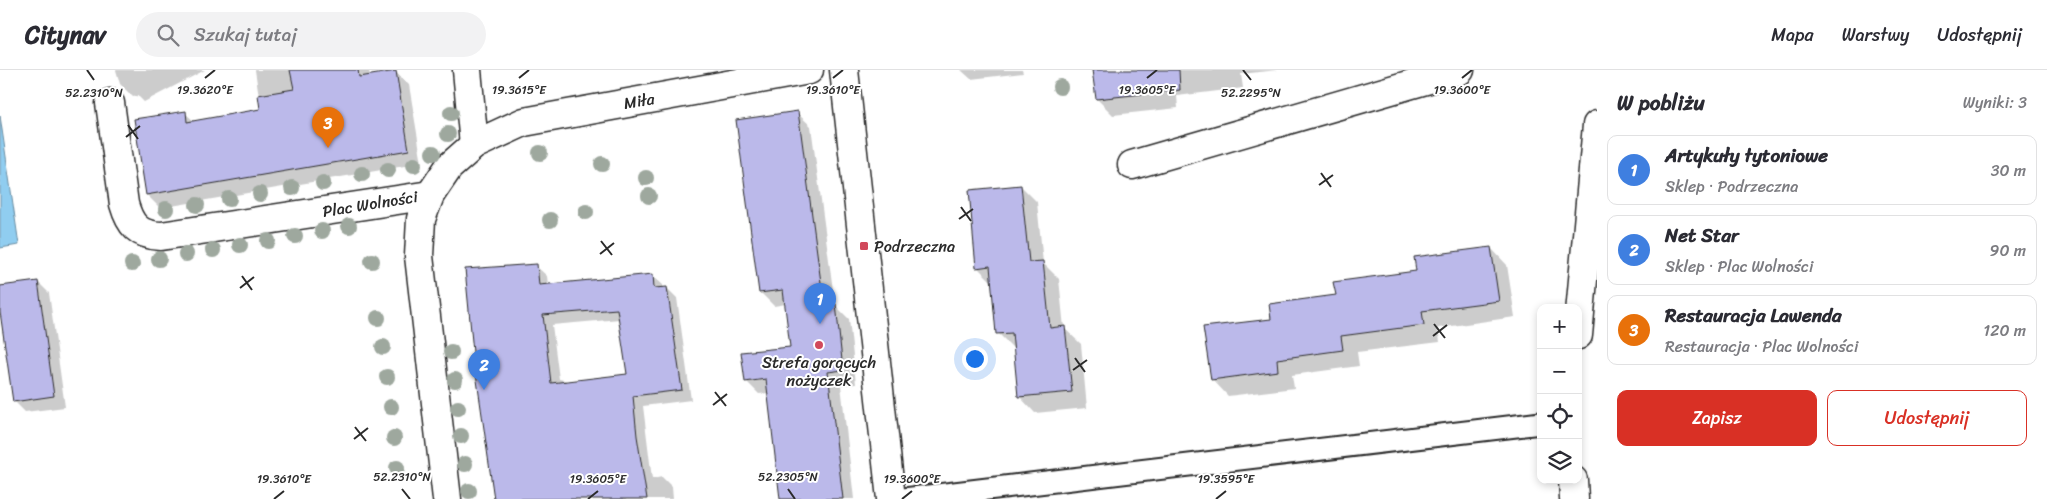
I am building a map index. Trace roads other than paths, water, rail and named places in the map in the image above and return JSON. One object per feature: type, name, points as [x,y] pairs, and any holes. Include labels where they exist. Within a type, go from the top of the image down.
[{"type":"street","points":[[467,70],[474,146]]},
{"type":"street","name":"Miła","points":[[430,195],[449,167],[474,146],[524,122],[809,70]]},
{"type":"street","points":[[844,70],[891,499]]},
{"type":"street","points":[[1132,165],[1460,70]]},
{"type":"street","name":"Plac Wolności","points":[[110,102],[124,204],[128,219],[135,227],[152,235],[161,236],[430,195],[421,219],[418,256],[447,499]]},
{"type":"street","points":[[1581,304],[1597,125]]},
{"type":"street","points":[[1573,484],[1574,499]]},
{"type":"lane","points":[[904,499],[1537,423]]},
{"type":"water","points":[[0,116],[19,245],[0,248]]},
{"type":"place","name":"Restauracja Lawenda","points":[[328,148]]},
{"type":"place","name":"Podrzeczna","points":[[864,246]]},
{"type":"place","name":"Artykuły tytoniowe","points":[[820,324]]},
{"type":"place","name":"Strefa gorących nożyczek","points":[[819,345]]},
{"type":"place","name":"Net Star","points":[[484,390]]}]
